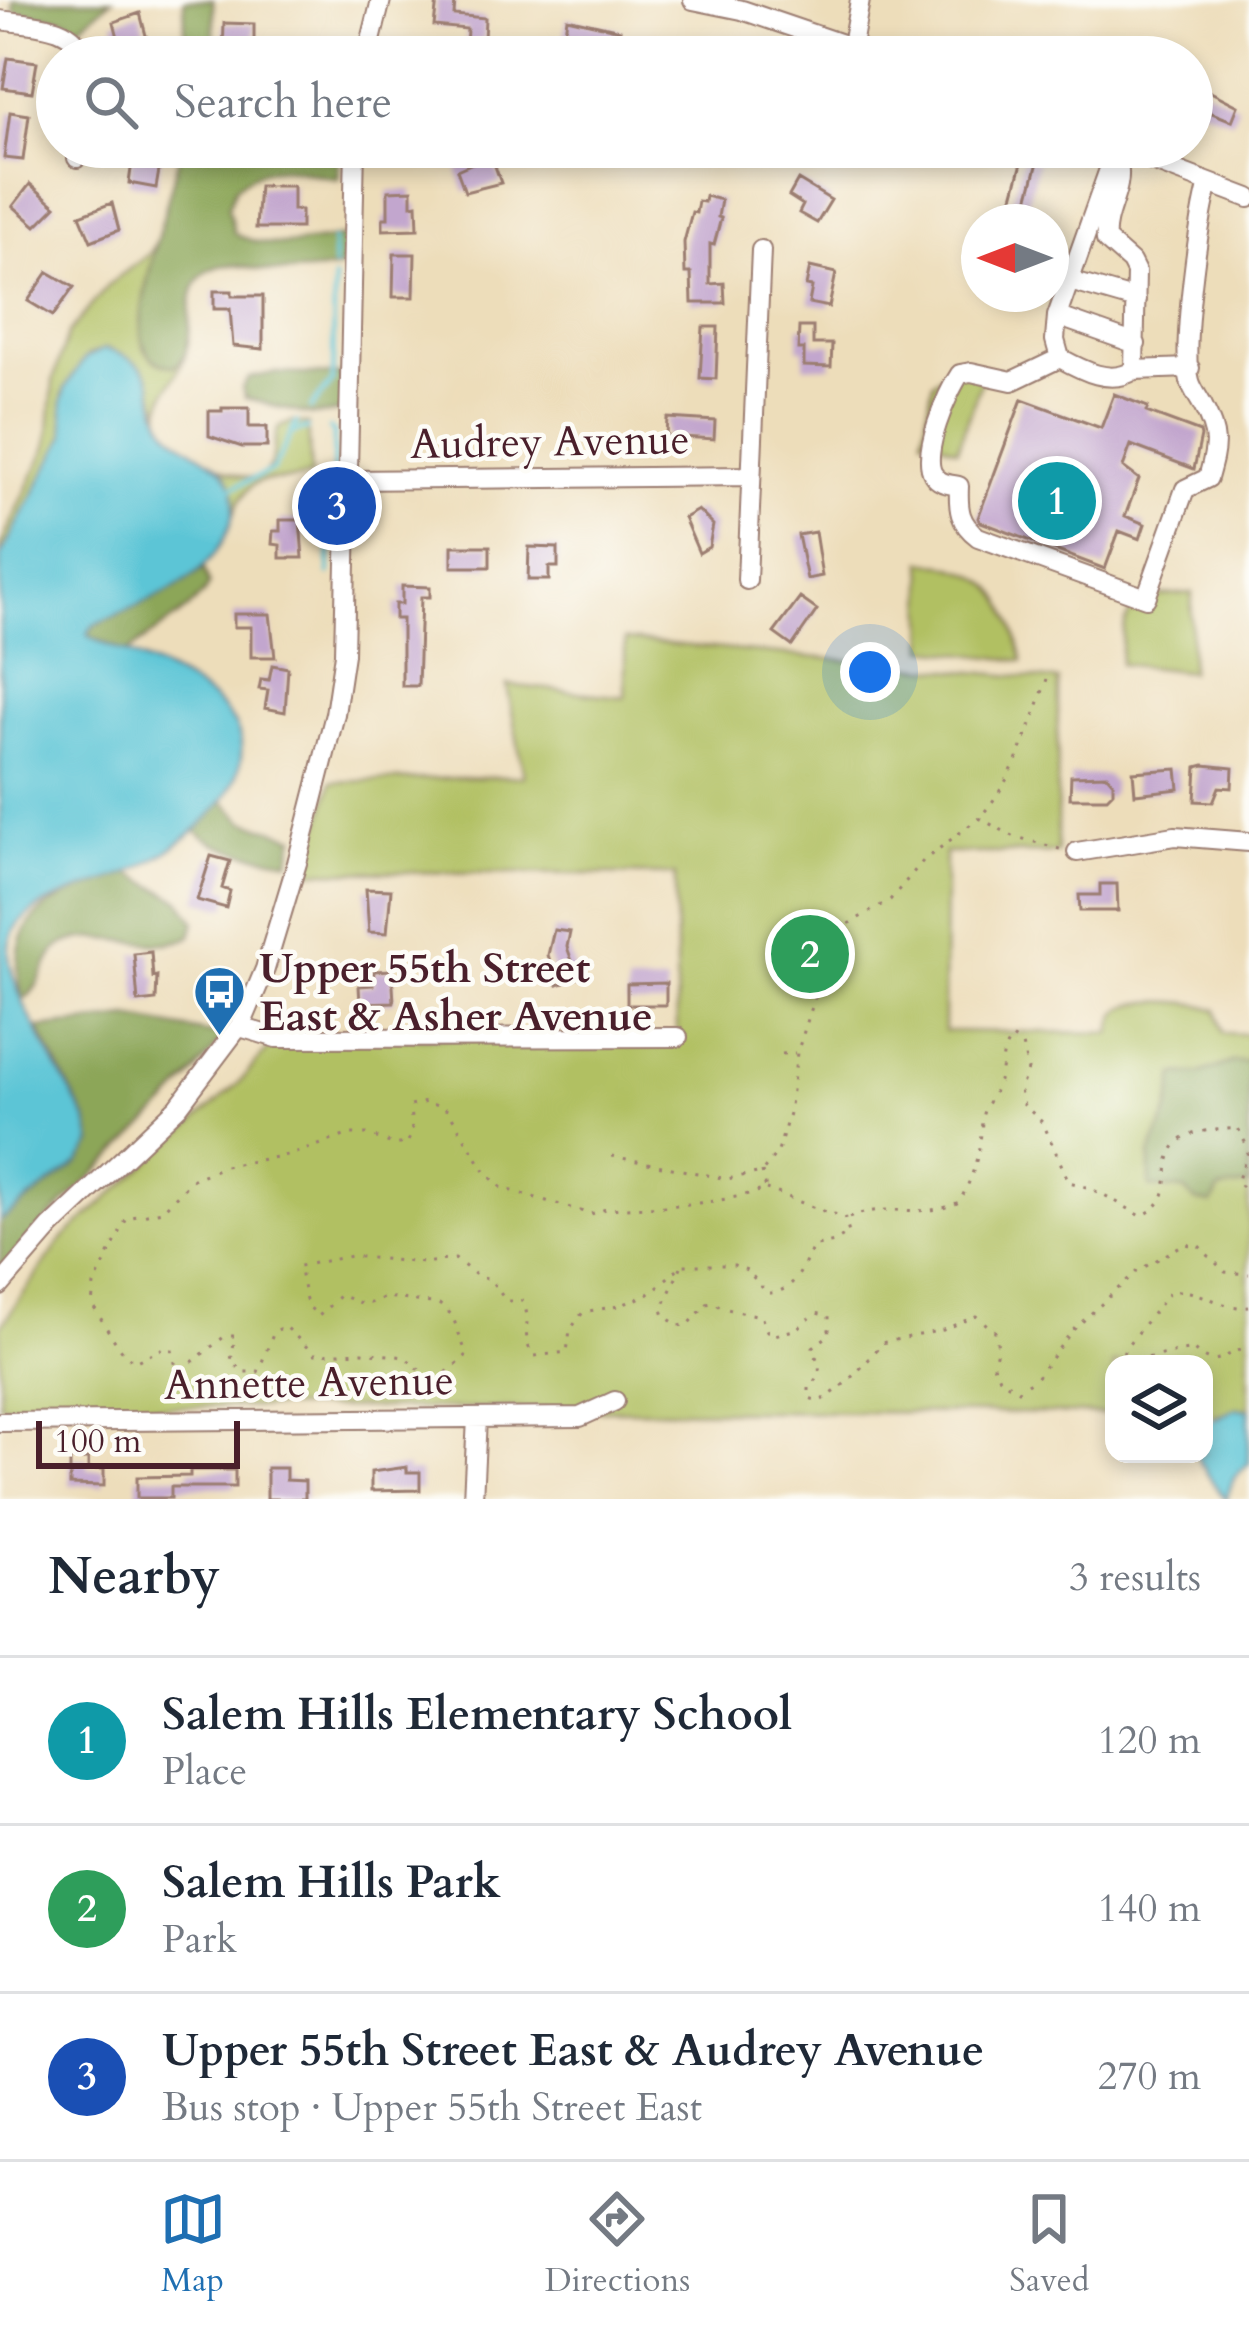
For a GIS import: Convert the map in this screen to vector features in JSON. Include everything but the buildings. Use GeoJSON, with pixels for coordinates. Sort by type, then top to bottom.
{"type":"FeatureCollection","features":[{"type":"Feature","properties":{"kind":"street"},"geometry":{"type":"LineString","coordinates":[[372,36],[381,0]]}},
{"type":"Feature","properties":{"kind":"street"},"geometry":{"type":"LineString","coordinates":[[693,0],[821,36]]}},
{"type":"Feature","properties":{"kind":"street"},"geometry":{"type":"LineString","coordinates":[[854,36],[860,0]]}},
{"type":"Feature","properties":{"kind":"street"},"geometry":{"type":"LineString","coordinates":[[0,20],[71,36]]}},
{"type":"Feature","properties":{"kind":"street"},"geometry":{"type":"LineString","coordinates":[[0,1286],[59,1219],[178,1107],[240,1028],[279,926],[335,714],[346,636],[356,168]]}},
{"type":"Feature","properties":{"kind":"street"},"geometry":{"type":"LineString","coordinates":[[1110,168],[1057,316],[1054,340],[1060,358],[1112,378],[1123,378],[1133,370],[1190,368]]}},
{"type":"Feature","properties":{"kind":"street"},"geometry":{"type":"LineString","coordinates":[[1120,168],[1105,226],[1106,240],[1132,262],[1136,272],[1133,370]]}},
{"type":"Feature","properties":{"kind":"street"},"geometry":{"type":"LineString","coordinates":[[1164,168],[1249,198]]}},
{"type":"Feature","properties":{"kind":"street"},"geometry":{"type":"LineString","coordinates":[[1060,358],[1012,381],[971,371],[960,374],[928,454],[932,472],[939,481],[959,486],[958,511],[965,528],[979,537],[1146,598],[1185,489],[1208,478],[1215,453],[1216,432],[1190,381],[1201,212],[1210,183]]}},
{"type":"Feature","properties":{"kind":"street"},"geometry":{"type":"LineString","coordinates":[[747,580],[761,250]]}},
{"type":"Feature","properties":{"kind":"street"},"geometry":{"type":"LineString","coordinates":[[1070,280],[1136,301]]}},
{"type":"Feature","properties":{"kind":"street"},"geometry":{"type":"LineString","coordinates":[[1057,316],[1136,344]]}},
{"type":"Feature","properties":{"kind":"street","name":"Audrey Avenue"},"geometry":{"type":"LineString","coordinates":[[350,480],[750,476]]}},
{"type":"Feature","properties":{"kind":"street"},"geometry":{"type":"LineString","coordinates":[[1077,852],[1175,836],[1249,842]]}},
{"type":"Feature","properties":{"kind":"street"},"geometry":{"type":"LineString","coordinates":[[240,1028],[275,1038],[678,1037]]}},
{"type":"Feature","properties":{"kind":"street","name":"Annette Avenue"},"geometry":{"type":"LineString","coordinates":[[0,1422],[580,1418],[615,1401]]}},
{"type":"Feature","properties":{"kind":"street"},"geometry":{"type":"LineString","coordinates":[[473,1499],[477,1418]]}},
{"type":"Feature","properties":{"kind":"path"},"geometry":{"type":"LineString","coordinates":[[613,1156],[727,1179],[762,1172],[778,1152],[797,1053],[831,948],[845,926],[890,900],[923,861],[980,818],[1000,795],[1047,679]]}},
{"type":"Feature","properties":{"kind":"path"},"geometry":{"type":"LineString","coordinates":[[980,818],[1013,836],[1077,852]]}},
{"type":"Feature","properties":{"kind":"path"},"geometry":{"type":"LineString","coordinates":[[847,1218],[849,1232],[813,1247],[797,1279],[778,1293],[767,1293],[747,1270],[734,1265],[682,1265],[649,1294],[619,1306],[583,1312],[570,1330],[568,1352],[544,1357],[528,1350],[526,1304],[506,1301],[490,1279],[480,1278],[455,1259],[423,1263],[351,1256],[298,1266],[307,1305],[319,1316],[340,1295],[364,1305],[386,1297],[439,1304],[452,1315],[467,1355],[431,1380],[405,1358],[363,1352],[314,1354],[285,1326],[274,1332],[258,1372],[243,1372],[231,1361],[235,1336],[225,1336],[186,1367],[176,1366],[172,1350],[164,1348],[134,1362],[118,1350],[109,1327],[92,1305],[94,1285],[128,1218],[161,1211],[194,1180],[225,1166],[293,1154],[350,1134],[406,1144],[412,1132],[410,1106],[426,1102],[448,1110],[486,1173],[502,1187],[591,1214],[606,1209],[708,1204],[766,1189],[847,1218],[873,1207],[912,1212],[947,1208],[958,1202],[974,1172],[984,1132],[982,1116],[999,1081],[1003,1048],[1012,1038],[1022,1045],[1028,1070],[1020,1089],[1022,1103],[1043,1123],[1069,1182],[1095,1188],[1124,1210],[1145,1215],[1165,1197],[1168,1157],[1186,1136],[1238,1128],[1249,1150],[1237,1182],[1249,1194]]}},
{"type":"Feature","properties":{"kind":"path"},"geometry":{"type":"LineString","coordinates":[[782,1054],[797,1053]]}},
{"type":"Feature","properties":{"kind":"path"},"geometry":{"type":"LineString","coordinates":[[762,1172],[766,1189]]}},
{"type":"Feature","properties":{"kind":"path"},"geometry":{"type":"LineString","coordinates":[[682,1265],[662,1309],[679,1326],[689,1324],[714,1302],[722,1308],[752,1312],[775,1335],[797,1329],[816,1313],[829,1316],[829,1335],[813,1346],[821,1368],[809,1388],[809,1398],[819,1401],[839,1390],[855,1368],[872,1360],[881,1343],[943,1330],[976,1316],[995,1331],[993,1365],[1000,1378],[1018,1390],[1036,1378],[1072,1331],[1136,1272],[1184,1244],[1199,1246],[1225,1272],[1249,1274]]}},
{"type":"Feature","properties":{"kind":"path"},"geometry":{"type":"LineString","coordinates":[[1122,1355],[1170,1292],[1186,1289],[1230,1309],[1249,1307]]}},
{"type":"Feature","properties":{"kind":"path"},"geometry":{"type":"LineString","coordinates":[[1213,1362],[1249,1348]]}},
{"type":"Feature","properties":{"kind":"path"},"geometry":{"type":"LineString","coordinates":[[1162,1355],[1193,1349],[1198,1355]]}},
{"type":"Feature","properties":{"kind":"green space"},"geometry":{"type":"Polygon","coordinates":[[[13,0],[112,0],[79,27],[68,20],[14,11],[13,0]]]}},
{"type":"Feature","properties":{"kind":"green space"},"geometry":{"type":"Polygon","coordinates":[[[184,0],[213,0],[214,36],[185,36],[184,0]]]}},
{"type":"Feature","properties":{"kind":"green space"},"geometry":{"type":"Polygon","coordinates":[[[176,168],[338,168],[338,179],[273,169],[236,187],[228,207],[234,233],[287,244],[343,237],[344,265],[295,272],[235,265],[214,268],[194,287],[188,343],[175,366],[153,359],[142,339],[149,273],[176,168]]]}},
{"type":"Feature","properties":{"kind":"green space"},"geometry":{"type":"Polygon","coordinates":[[[160,236],[144,296],[143,343],[154,358],[175,366],[186,352],[163,400],[161,418],[155,393],[139,367],[107,349],[88,355],[63,394],[65,436],[0,557],[0,546],[48,444],[53,381],[68,334],[109,284],[149,254],[160,236]]]}},
{"type":"Feature","properties":{"kind":"green space"},"geometry":{"type":"Polygon","coordinates":[[[958,360],[986,368],[957,449],[923,437],[933,382],[958,360]]]}},
{"type":"Feature","properties":{"kind":"green space"},"geometry":{"type":"Polygon","coordinates":[[[273,373],[343,375],[343,410],[306,414],[245,398],[242,388],[249,378],[273,373]]]}},
{"type":"Feature","properties":{"kind":"green space"},"geometry":{"type":"Polygon","coordinates":[[[308,424],[311,475],[257,483],[233,516],[232,486],[214,465],[248,478],[263,474],[273,457],[279,427],[308,424]]]}},
{"type":"Feature","properties":{"kind":"green space"},"geometry":{"type":"Polygon","coordinates":[[[923,561],[967,572],[994,590],[1010,618],[1023,661],[926,649],[923,561]]]}},
{"type":"Feature","properties":{"kind":"green space"},"geometry":{"type":"Polygon","coordinates":[[[204,568],[209,584],[205,592],[127,653],[88,636],[91,627],[176,587],[204,568]]]}},
{"type":"Feature","properties":{"kind":"green space"},"geometry":{"type":"Polygon","coordinates":[[[1192,593],[1190,672],[1120,664],[1124,628],[1134,607],[1155,597],[1192,593]]]}},
{"type":"Feature","properties":{"kind":"green space"},"geometry":{"type":"Polygon","coordinates":[[[625,640],[1058,680],[1057,853],[945,853],[944,1031],[1111,1033],[1122,1009],[1158,1002],[1217,1010],[1223,1033],[1249,1034],[1249,1415],[1213,1415],[1213,1355],[1105,1355],[1105,1414],[0,1405],[0,1327],[63,1238],[239,1083],[277,1038],[677,1037],[675,875],[307,871],[332,782],[524,776],[507,685],[625,697],[625,640]]]}},
{"type":"Feature","properties":{"kind":"green space"},"geometry":{"type":"Polygon","coordinates":[[[223,800],[244,821],[295,837],[289,861],[226,848],[194,829],[223,800]]]}},
{"type":"Feature","properties":{"kind":"green space"},"geometry":{"type":"Polygon","coordinates":[[[129,873],[180,900],[195,921],[191,936],[164,943],[68,942],[54,953],[23,1000],[20,944],[29,925],[60,899],[129,873]]]}},
{"type":"Feature","properties":{"kind":"green space"},"geometry":{"type":"Polygon","coordinates":[[[129,1018],[224,1036],[172,1099],[0,1271],[0,1221],[79,1163],[92,1143],[87,1121],[38,1028],[129,1018]]]}},
{"type":"Feature","properties":{"kind":"green space"},"geometry":{"type":"Polygon","coordinates":[[[1232,1062],[1249,1062],[1249,1185],[1219,1190],[1212,1204],[1195,1201],[1185,1190],[1150,1187],[1150,1155],[1169,1110],[1175,1075],[1200,1074],[1232,1062]]]}},
{"type":"Feature","properties":{"kind":"water"},"geometry":{"type":"Polygon","coordinates":[[[105,349],[140,365],[169,431],[221,470],[232,488],[234,505],[222,543],[209,561],[175,587],[94,625],[87,634],[208,696],[237,728],[241,761],[223,801],[162,855],[129,873],[40,907],[14,930],[9,946],[16,985],[87,1121],[92,1143],[79,1163],[0,1221],[0,557],[65,436],[65,388],[85,358],[105,349]]]}},
{"type":"Feature","properties":{"kind":"water"},"geometry":{"type":"Polygon","coordinates":[[[1237,1408],[1249,1410],[1249,1463],[1234,1478],[1226,1499],[1201,1463],[1213,1463],[1213,1420],[1237,1408]]]}},
{"type":"Feature","properties":{"kind":"waterway"},"geometry":{"type":"LineString","coordinates":[[333,240],[334,267]]}},
{"type":"Feature","properties":{"kind":"waterway"},"geometry":{"type":"LineString","coordinates":[[311,408],[333,381],[334,279]]}},
{"type":"Feature","properties":{"kind":"waterway"},"geometry":{"type":"LineString","coordinates":[[232,488],[273,470],[297,422]]}},
{"type":"Feature","properties":{"kind":"waterway"},"geometry":{"type":"LineString","coordinates":[[291,433],[308,428]]}},
{"type":"Feature","properties":{"kind":"waterway"},"geometry":{"type":"LineString","coordinates":[[329,429],[334,432],[333,486]]}},
{"type":"Feature","properties":{"kind":"waterway"},"geometry":{"type":"LineString","coordinates":[[329,574],[332,503]]}},
{"type":"Feature","properties":{"kind":"place","name":"Salem Hills Elementary School"},"geometry":{"type":"Point","coordinates":[1057,501]}},
{"type":"Feature","properties":{"kind":"place","name":"Upper 55th Street East & Audrey Avenue"},"geometry":{"type":"Point","coordinates":[337,506]}},
{"type":"Feature","properties":{"kind":"place","name":"Salem Hills Park"},"geometry":{"type":"Point","coordinates":[810,954]}},
{"type":"Feature","properties":{"kind":"place","name":"Upper 55th Street East & Asher Avenue"},"geometry":{"type":"Point","coordinates":[220,1038]}}]}
